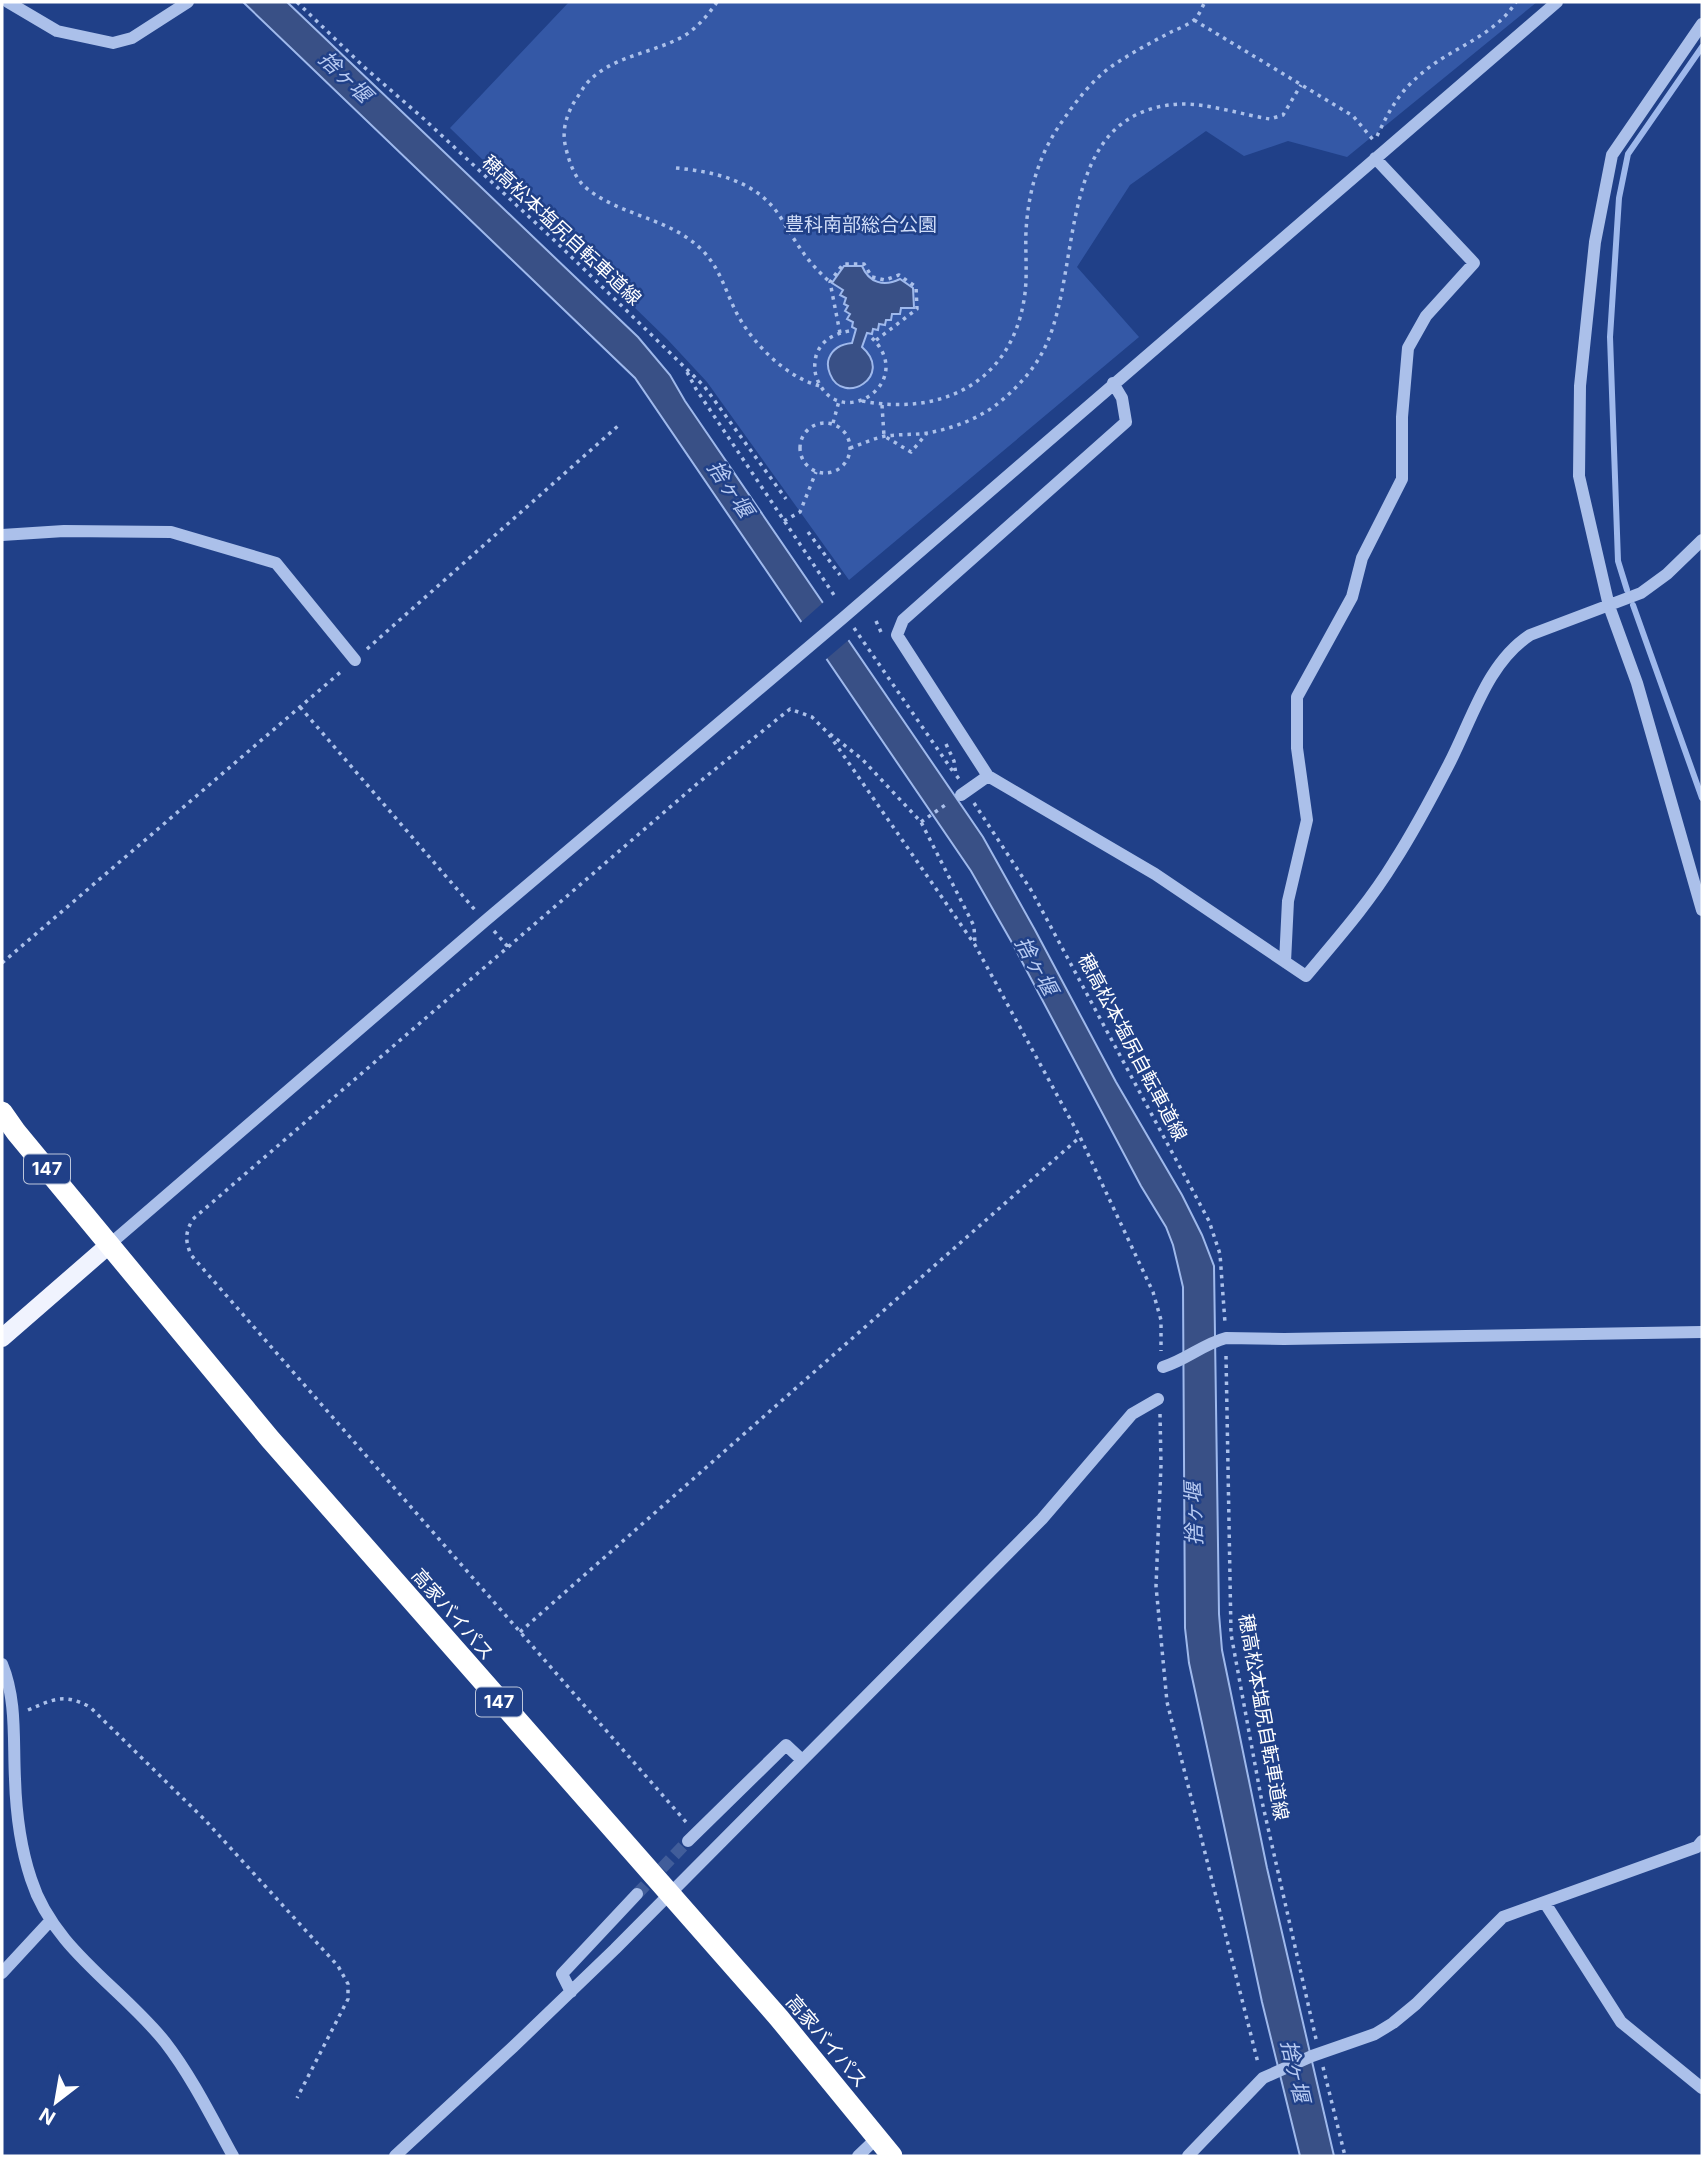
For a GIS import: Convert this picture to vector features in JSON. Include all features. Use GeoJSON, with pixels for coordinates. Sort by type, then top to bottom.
{"type":"FeatureCollection","features":[{"type":"Feature","properties":{"kind":"highway","name":"高家バイパス"},"geometry":{"type":"LineString","coordinates":[[2,1112],[270,1439],[670,1892],[779,2018],[892,2156]]}},
{"type":"Feature","properties":{"kind":"highway","name":"高家バイパス"},"geometry":{"type":"LineString","coordinates":[[2,1137],[94,1226]]}},
{"type":"Feature","properties":{"kind":"main road"},"geometry":{"type":"LineString","coordinates":[[2,1338],[110,1244]]}},
{"type":"Feature","properties":{"kind":"street"},"geometry":{"type":"LineString","coordinates":[[8,2],[57,31],[113,43],[132,38],[188,2]]}},
{"type":"Feature","properties":{"kind":"street"},"geometry":{"type":"LineString","coordinates":[[110,1244],[843,618],[1557,2]]}},
{"type":"Feature","properties":{"kind":"street"},"geometry":{"type":"LineString","coordinates":[[1702,24],[1612,155],[1595,242],[1580,386],[1579,475],[1609,606],[1637,683],[1702,910]]}},
{"type":"Feature","properties":{"kind":"street"},"geometry":{"type":"LineString","coordinates":[[1285,962],[1289,901],[1307,820],[1297,748],[1297,697],[1352,597],[1362,558],[1402,479],[1402,418],[1408,348],[1426,316],[1474,263],[1375,158]]}},
{"type":"Feature","properties":{"kind":"street"},"geometry":{"type":"LineString","coordinates":[[1113,383],[1122,398],[1126,422],[903,620],[897,635],[988,776],[1155,874],[1306,976],[1369,900],[1395,861],[1449,765],[1488,683],[1514,645],[1530,635],[1641,593],[1667,574],[1702,540]]}},
{"type":"Feature","properties":{"kind":"street"},"geometry":{"type":"LineString","coordinates":[[2,535],[64,531],[171,532],[276,563],[355,660]]}},
{"type":"Feature","properties":{"kind":"street"},"geometry":{"type":"LineString","coordinates":[[967,798],[988,776]]}},
{"type":"Feature","properties":{"kind":"street"},"geometry":{"type":"LineString","coordinates":[[1163,1367],[1180,1362],[1217,1340],[1226,1338],[1702,1332]]}},
{"type":"Feature","properties":{"kind":"street"},"geometry":{"type":"LineString","coordinates":[[395,2156],[570,1992],[1042,1519],[1132,1414],[1158,1399]]}},
{"type":"Feature","properties":{"kind":"street"},"geometry":{"type":"LineString","coordinates":[[2,1664],[9,1682],[15,1783],[31,1880],[51,1920],[71,1947],[139,2013],[165,2043],[187,2074],[233,2156]]}},
{"type":"Feature","properties":{"kind":"street"},"geometry":{"type":"LineString","coordinates":[[692,1837],[786,1745],[802,1760]]}},
{"type":"Feature","properties":{"kind":"street"},"geometry":{"type":"LineString","coordinates":[[1188,2156],[1264,2078],[1312,2056],[1374,2034],[1393,2023],[1416,2004],[1503,1917],[1697,1847],[1702,1841]]}},
{"type":"Feature","properties":{"kind":"street"},"geometry":{"type":"LineString","coordinates":[[570,1992],[562,1974],[637,1894]]}},
{"type":"Feature","properties":{"kind":"street"},"geometry":{"type":"LineString","coordinates":[[1545,1903],[1621,2022],[1702,2088]]}},
{"type":"Feature","properties":{"kind":"street"},"geometry":{"type":"LineString","coordinates":[[2,1973],[51,1920]]}},
{"type":"Feature","properties":{"kind":"street"},"geometry":{"type":"LineString","coordinates":[[858,2156],[878,2137]]}},
{"type":"Feature","properties":{"kind":"path","name":"穂高松本塩尻自転車道線"},"geometry":{"type":"LineString","coordinates":[[297,2],[364,67],[554,240],[709,392],[786,499]]}},
{"type":"Feature","properties":{"kind":"path"},"geometry":{"type":"LineString","coordinates":[[717,2],[704,20],[684,36],[610,66],[589,81],[572,106],[563,132],[568,159],[583,186],[609,203],[675,229],[702,250],[723,278],[736,311],[755,339],[788,372],[805,382],[820,386]]}},
{"type":"Feature","properties":{"kind":"path"},"geometry":{"type":"LineString","coordinates":[[862,401],[882,405],[921,404],[953,396],[982,380],[1002,356],[1016,329],[1024,300],[1027,222],[1038,164],[1057,129],[1082,94],[1113,65],[1194,20],[1205,2]]}},
{"type":"Feature","properties":{"kind":"path"},"geometry":{"type":"LineString","coordinates":[[1375,158],[1374,141],[1397,97],[1422,72],[1474,41],[1511,10],[1516,2]]}},
{"type":"Feature","properties":{"kind":"path"},"geometry":{"type":"LineString","coordinates":[[1194,20],[1353,116],[1374,141]]}},
{"type":"Feature","properties":{"kind":"path"},"geometry":{"type":"LineString","coordinates":[[850,448],[884,436],[928,433],[978,417],[999,403],[1021,382],[1048,341],[1078,201],[1088,170],[1099,147],[1119,124],[1149,110],[1181,104],[1270,119],[1283,115],[1301,85]]}},
{"type":"Feature","properties":{"kind":"path"},"geometry":{"type":"LineString","coordinates":[[677,168],[719,174],[740,181],[756,191],[780,216],[807,261],[830,282],[840,333]]}},
{"type":"Feature","properties":{"kind":"path"},"geometry":{"type":"LineString","coordinates":[[830,282],[843,264],[864,264],[872,277],[885,280],[899,275],[916,287],[917,309],[875,341]]}},
{"type":"Feature","properties":{"kind":"path"},"geometry":{"type":"LineString","coordinates":[[849,331],[825,341],[815,362],[815,375],[820,386],[828,395],[839,401],[851,403],[872,396],[885,377],[887,365],[884,354],[870,336]]}},
{"type":"Feature","properties":{"kind":"path"},"geometry":{"type":"LineString","coordinates":[[686,369],[696,389],[836,598]]}},
{"type":"Feature","properties":{"kind":"path"},"geometry":{"type":"LineString","coordinates":[[833,424],[839,401]]}},
{"type":"Feature","properties":{"kind":"path"},"geometry":{"type":"LineString","coordinates":[[882,405],[884,436]]}},
{"type":"Feature","properties":{"kind":"path"},"geometry":{"type":"LineString","coordinates":[[815,424],[833,424],[845,433],[850,448],[849,455],[840,468],[833,472],[817,472],[803,461],[800,444],[802,436],[815,424]]}},
{"type":"Feature","properties":{"kind":"path"},"geometry":{"type":"LineString","coordinates":[[2,963],[355,660],[619,425]]}},
{"type":"Feature","properties":{"kind":"path"},"geometry":{"type":"LineString","coordinates":[[884,436],[911,452],[928,433]]}},
{"type":"Feature","properties":{"kind":"path"},"geometry":{"type":"LineString","coordinates":[[785,521],[800,512],[817,472]]}},
{"type":"Feature","properties":{"kind":"path"},"geometry":{"type":"LineString","coordinates":[[808,532],[840,575]]}},
{"type":"Feature","properties":{"kind":"path"},"geometry":{"type":"LineString","coordinates":[[854,628],[960,781]]}},
{"type":"Feature","properties":{"kind":"path"},"geometry":{"type":"LineString","coordinates":[[300,707],[509,948]]}},
{"type":"Feature","properties":{"kind":"path"},"geometry":{"type":"LineString","coordinates":[[692,1837],[520,1632],[191,1255],[185,1240],[187,1230],[194,1219],[698,783],[790,709],[812,716],[828,733],[975,944],[1080,1137],[1153,1292],[1161,1320],[1163,1367]]}},
{"type":"Feature","properties":{"kind":"path"},"geometry":{"type":"LineString","coordinates":[[828,733],[862,759],[921,821],[974,926],[975,944]]}},
{"type":"Feature","properties":{"kind":"path"},"geometry":{"type":"LineString","coordinates":[[944,738],[954,761],[956,775]]}},
{"type":"Feature","properties":{"kind":"path","name":"穂高松本塩尻自転車道線"},"geometry":{"type":"LineString","coordinates":[[967,798],[1031,890],[1209,1221],[1220,1254],[1225,1322]]}},
{"type":"Feature","properties":{"kind":"path"},"geometry":{"type":"LineString","coordinates":[[921,821],[967,798]]}},
{"type":"Feature","properties":{"kind":"path"},"geometry":{"type":"LineString","coordinates":[[520,1632],[1080,1137]]}},
{"type":"Feature","properties":{"kind":"path","name":"穂高松本塩尻自転車道線"},"geometry":{"type":"LineString","coordinates":[[1226,1352],[1231,1634],[1261,1797],[1316,2039]]}},
{"type":"Feature","properties":{"kind":"path"},"geometry":{"type":"LineString","coordinates":[[1158,1399],[1161,1465],[1156,1586],[1167,1702],[1264,2078]]}},
{"type":"Feature","properties":{"kind":"path"},"geometry":{"type":"LineString","coordinates":[[13,1716],[52,1700],[74,1698],[90,1707],[205,1820],[338,1966],[348,1983],[348,1999],[297,2098]]}},
{"type":"Feature","properties":{"kind":"path"},"geometry":{"type":"LineString","coordinates":[[1324,2069],[1345,2156]]}},
{"type":"Feature","properties":{"kind":"green space","name":"豊科南部総合公園"},"geometry":{"type":"Polygon","coordinates":[[[569,2],[1537,2],[1347,157],[1288,141],[1244,156],[1206,131],[1130,185],[1077,267],[1139,337],[849,580],[707,382],[668,340],[450,128],[569,2]]]}},
{"type":"Feature","properties":{"kind":"water","name":"捨ヶ堰"},"geometry":{"type":"Polygon","coordinates":[[[243,2],[287,2],[638,337],[670,375],[685,401],[983,837],[1116,1082],[1182,1195],[1214,1266],[1219,1614],[1222,1650],[1267,1868],[1334,2156],[1300,2156],[1262,2002],[1189,1663],[1185,1628],[1183,1287],[1166,1227],[1141,1186],[971,871],[635,378],[243,2]]]}},
{"type":"Feature","properties":{"kind":"water"},"geometry":{"type":"Polygon","coordinates":[[[844,266],[862,266],[873,280],[888,283],[900,279],[913,288],[914,308],[901,308],[900,314],[892,314],[891,320],[886,320],[885,325],[879,324],[878,330],[873,329],[872,334],[867,333],[862,347],[871,358],[873,368],[870,377],[855,388],[836,384],[828,366],[829,358],[835,349],[852,343],[856,329],[852,327],[853,322],[847,319],[850,314],[845,311],[848,306],[844,304],[846,298],[840,295],[843,290],[832,283],[844,266]]]}},
{"type":"Feature","properties":{"kind":"pier"},"geometry":{"type":"Polygon","coordinates":[[[826,600],[851,638],[824,661],[799,624],[826,600]]]}},
{"type":"Feature","properties":{"kind":"waterway"},"geometry":{"type":"LineString","coordinates":[[1627,590],[1618,561],[1610,337],[1619,198],[1628,154],[1702,47]]}},
{"type":"Feature","properties":{"kind":"waterway"},"geometry":{"type":"LineString","coordinates":[[1633,605],[1702,798]]}},
{"type":"Feature","properties":{"kind":"tunnel"},"geometry":{"type":"LineString","coordinates":[[637,1894],[688,1841]]}}]}
